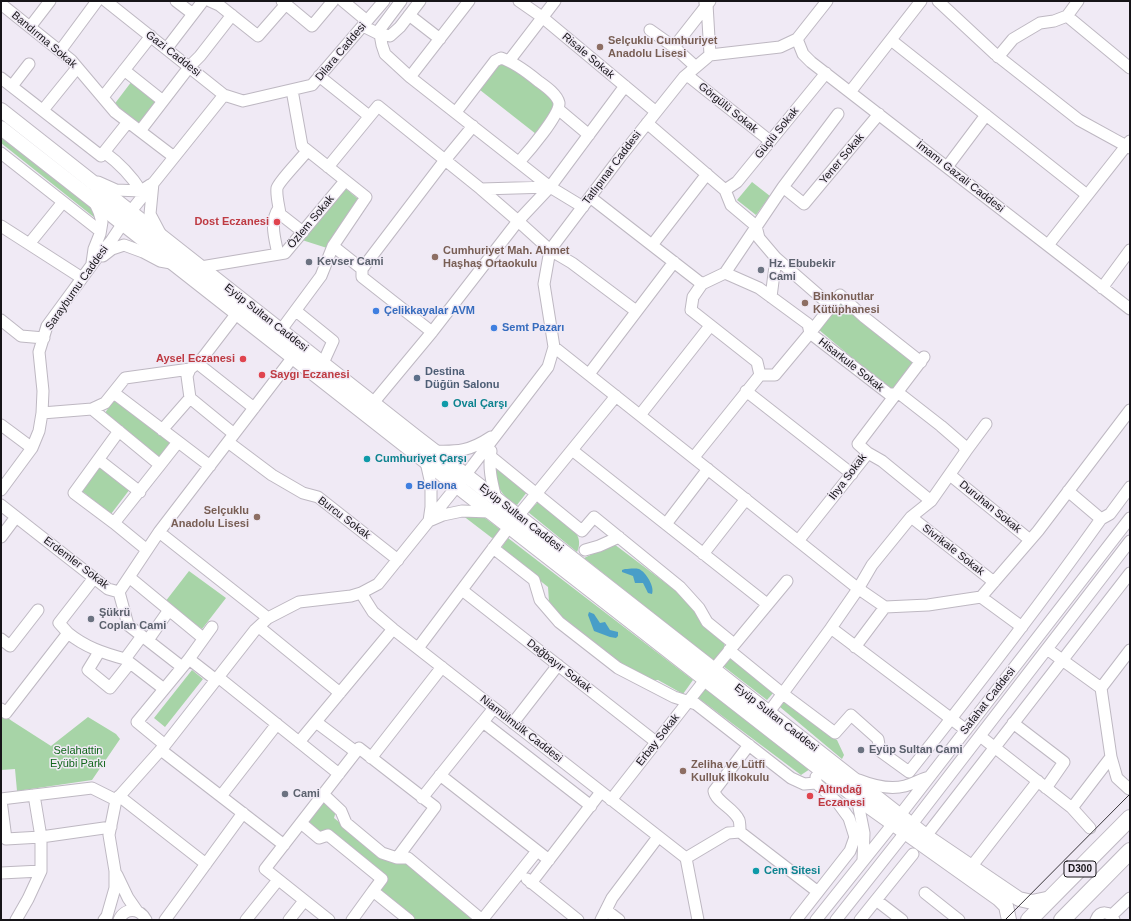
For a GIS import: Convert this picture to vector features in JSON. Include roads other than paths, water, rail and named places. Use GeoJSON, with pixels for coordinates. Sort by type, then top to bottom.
{"type":"FeatureCollection","features":[{"type":"Feature","properties":{"kind":"highway","name":"D300"},"geometry":{"type":"LineString","coordinates":[[1029,920],[1130,818]]}},
{"type":"Feature","properties":{"kind":"highway","name":"D300"},"geometry":{"type":"LineString","coordinates":[[1062,920],[1130,851]]}},
{"type":"Feature","properties":{"kind":"main road","name":"Eyüp Sultan Caddesi"},"geometry":{"type":"LineString","coordinates":[[1,110],[373,403],[430,456]]}},
{"type":"Feature","properties":{"kind":"main road","name":"Eyüp Sultan Caddesi"},"geometry":{"type":"LineString","coordinates":[[1,128],[293,357],[430,456],[461,481],[490,512],[513,521],[577,562],[769,712],[851,777],[908,828],[999,899],[1006,906],[1006,917]]}},
{"type":"Feature","properties":{"kind":"main road","name":"Eyüp Sultan Caddesi"},"geometry":{"type":"LineString","coordinates":[[461,481],[476,482],[496,499],[513,521],[705,680],[857,798],[897,819]]}},
{"type":"Feature","properties":{"kind":"main road","name":"Eyüp Sultan Caddesi"},"geometry":{"type":"LineString","coordinates":[[908,828],[926,836],[1018,899],[1032,902],[1052,898]]}},
{"type":"Feature","properties":{"kind":"street"},"geometry":{"type":"LineString","coordinates":[[30,27],[50,1]]}},
{"type":"Feature","properties":{"kind":"street"},"geometry":{"type":"LineString","coordinates":[[60,51],[97,1]]}},
{"type":"Feature","properties":{"kind":"street","name":"Gazi Caddesi"},"geometry":{"type":"LineString","coordinates":[[106,1],[190,66],[224,95],[243,100]]}},
{"type":"Feature","properties":{"kind":"street"},"geometry":{"type":"LineString","coordinates":[[176,1],[193,14]]}},
{"type":"Feature","properties":{"kind":"street"},"geometry":{"type":"LineString","coordinates":[[167,48],[203,1]]}},
{"type":"Feature","properties":{"kind":"street"},"geometry":{"type":"LineString","coordinates":[[217,2],[232,16],[258,36],[284,3],[312,26],[333,1]]}},
{"type":"Feature","properties":{"kind":"street"},"geometry":{"type":"LineString","coordinates":[[343,1],[365,23],[378,33],[390,36],[400,27],[420,1]]}},
{"type":"Feature","properties":{"kind":"street","name":"Dilara Caddesi"},"geometry":{"type":"LineString","coordinates":[[243,100],[312,85],[384,1]]}},
{"type":"Feature","properties":{"kind":"street"},"geometry":{"type":"LineString","coordinates":[[378,33],[401,1]]}},
{"type":"Feature","properties":{"kind":"street"},"geometry":{"type":"LineString","coordinates":[[410,77],[468,1]]}},
{"type":"Feature","properties":{"kind":"street","name":"Risale Sokak"},"geometry":{"type":"LineString","coordinates":[[519,1],[542,17],[656,112]]}},
{"type":"Feature","properties":{"kind":"street"},"geometry":{"type":"LineString","coordinates":[[509,61],[555,1]]}},
{"type":"Feature","properties":{"kind":"street"},"geometry":{"type":"LineString","coordinates":[[706,2],[710,55],[780,47],[797,39],[826,1]]}},
{"type":"Feature","properties":{"kind":"street"},"geometry":{"type":"LineString","coordinates":[[850,92],[921,1]]}},
{"type":"Feature","properties":{"kind":"street"},"geometry":{"type":"LineString","coordinates":[[938,1],[998,56],[1079,120],[1129,145],[1048,245]]}},
{"type":"Feature","properties":{"kind":"street"},"geometry":{"type":"LineString","coordinates":[[998,56],[1013,38],[1040,24],[1067,16],[1078,1]]}},
{"type":"Feature","properties":{"kind":"street"},"geometry":{"type":"LineString","coordinates":[[674,47],[706,2]]}},
{"type":"Feature","properties":{"kind":"street","name":"Bandırma Sokak"},"geometry":{"type":"LineString","coordinates":[[2,3],[71,60],[115,112],[174,157]]}},
{"type":"Feature","properties":{"kind":"street"},"geometry":{"type":"LineString","coordinates":[[409,15],[440,39]]}},
{"type":"Feature","properties":{"kind":"street"},"geometry":{"type":"LineString","coordinates":[[140,131],[190,66],[200,56],[232,16]]}},
{"type":"Feature","properties":{"kind":"street"},"geometry":{"type":"LineString","coordinates":[[1067,16],[1130,68]]}},
{"type":"Feature","properties":{"kind":"street"},"geometry":{"type":"LineString","coordinates":[[650,30],[674,47],[696,67]]}},
{"type":"Feature","properties":{"kind":"street"},"geometry":{"type":"LineString","coordinates":[[378,33],[385,54],[410,77],[550,187],[583,207]]}},
{"type":"Feature","properties":{"kind":"street"},"geometry":{"type":"LineString","coordinates":[[102,97],[151,36]]}},
{"type":"Feature","properties":{"kind":"street","name":"İmamı Gazali Caddesi"},"geometry":{"type":"LineString","coordinates":[[797,39],[803,54],[826,73],[1102,288],[1128,304]]}},
{"type":"Feature","properties":{"kind":"street"},"geometry":{"type":"LineString","coordinates":[[891,40],[1088,195]]}},
{"type":"Feature","properties":{"kind":"street","name":"Tatlıpınar Caddesi"},"geometry":{"type":"LineString","coordinates":[[117,798],[163,748],[258,627],[268,618],[299,602],[351,596],[361,593],[378,584],[398,560],[461,481],[548,367],[554,347],[544,284],[550,250],[656,112],[687,75],[710,55]]}},
{"type":"Feature","properties":{"kind":"street"},"geometry":{"type":"LineString","coordinates":[[456,112],[495,61],[501,58],[509,61],[532,76],[552,92],[559,102],[558,109],[539,139],[519,162]]}},
{"type":"Feature","properties":{"kind":"street"},"geometry":{"type":"LineString","coordinates":[[12,86],[29,64]]}},
{"type":"Feature","properties":{"kind":"street"},"geometry":{"type":"LineString","coordinates":[[42,110],[78,68]]}},
{"type":"Feature","properties":{"kind":"street"},"geometry":{"type":"LineString","coordinates":[[124,70],[163,101]]}},
{"type":"Feature","properties":{"kind":"street","name":"Güçlü Sokak"},"geometry":{"type":"LineString","coordinates":[[725,190],[737,182],[826,73]]}},
{"type":"Feature","properties":{"kind":"street","name":"Görgülü Sokak"},"geometry":{"type":"LineString","coordinates":[[687,75],[770,141]]}},
{"type":"Feature","properties":{"kind":"street"},"geometry":{"type":"LineString","coordinates":[[319,76],[369,116]]}},
{"type":"Feature","properties":{"kind":"street"},"geometry":{"type":"LineString","coordinates":[[1,78],[101,156],[128,122]]}},
{"type":"Feature","properties":{"kind":"street"},"geometry":{"type":"LineString","coordinates":[[373,403],[432,332],[518,221],[550,187],[625,86]]}},
{"type":"Feature","properties":{"kind":"street"},"geometry":{"type":"LineString","coordinates":[[281,330],[321,276],[332,246],[366,197],[302,146],[292,90]]}},
{"type":"Feature","properties":{"kind":"street","name":"Sarayburnu Caddesi"},"geometry":{"type":"LineString","coordinates":[[1,490],[32,448],[39,431],[43,391],[39,352],[47,326],[111,241],[131,211],[224,95]]}},
{"type":"Feature","properties":{"kind":"street"},"geometry":{"type":"LineString","coordinates":[[328,167],[378,106],[481,189],[550,250],[572,263],[636,312]]}},
{"type":"Feature","properties":{"kind":"street"},"geometry":{"type":"LineString","coordinates":[[558,109],[589,135]]}},
{"type":"Feature","properties":{"kind":"street"},"geometry":{"type":"LineString","coordinates":[[760,374],[757,362],[691,310],[693,297],[702,284],[725,273],[783,187],[838,114]]}},
{"type":"Feature","properties":{"kind":"street","name":"Yener Sokak"},"geometry":{"type":"LineString","coordinates":[[783,187],[804,204],[879,114]]}},
{"type":"Feature","properties":{"kind":"street"},"geometry":{"type":"LineString","coordinates":[[947,167],[986,115]]}},
{"type":"Feature","properties":{"kind":"street"},"geometry":{"type":"LineString","coordinates":[[647,123],[725,190],[731,205],[756,226],[759,238],[776,258],[831,306],[812,334],[775,375],[760,374]]}},
{"type":"Feature","properties":{"kind":"street"},"geometry":{"type":"LineString","coordinates":[[432,332],[362,277],[362,269],[473,126]]}},
{"type":"Feature","properties":{"kind":"street"},"geometry":{"type":"LineString","coordinates":[[303,232],[280,214],[277,189],[282,179],[300,160],[307,150]]}},
{"type":"Feature","properties":{"kind":"street"},"geometry":{"type":"LineString","coordinates":[[104,152],[120,164],[133,178],[141,190]]}},
{"type":"Feature","properties":{"kind":"street"},"geometry":{"type":"LineString","coordinates":[[3,159],[63,202],[100,231]]}},
{"type":"Feature","properties":{"kind":"street"},"geometry":{"type":"LineString","coordinates":[[652,245],[707,174]]}},
{"type":"Feature","properties":{"kind":"street"},"geometry":{"type":"LineString","coordinates":[[90,179],[116,190],[141,190],[154,183]]}},
{"type":"Feature","properties":{"kind":"street","name":"Özlem Sokak"},"geometry":{"type":"LineString","coordinates":[[201,267],[285,253],[345,181]]}},
{"type":"Feature","properties":{"kind":"street"},"geometry":{"type":"LineString","coordinates":[[154,183],[150,214],[162,236]]}},
{"type":"Feature","properties":{"kind":"street"},"geometry":{"type":"LineString","coordinates":[[481,189],[550,187]]}},
{"type":"Feature","properties":{"kind":"street"},"geometry":{"type":"LineString","coordinates":[[590,197],[702,284]]}},
{"type":"Feature","properties":{"kind":"street"},"geometry":{"type":"LineString","coordinates":[[91,266],[94,249],[102,222],[100,212],[94,200]]}},
{"type":"Feature","properties":{"kind":"street"},"geometry":{"type":"LineString","coordinates":[[30,244],[63,202]]}},
{"type":"Feature","properties":{"kind":"street"},"geometry":{"type":"LineString","coordinates":[[278,254],[274,232],[274,218],[280,208]]}},
{"type":"Feature","properties":{"kind":"street"},"geometry":{"type":"LineString","coordinates":[[1,226],[82,278]]}},
{"type":"Feature","properties":{"kind":"street"},"geometry":{"type":"LineString","coordinates":[[91,266],[112,249],[124,245],[143,252],[160,261],[174,264]]}},
{"type":"Feature","properties":{"kind":"street"},"geometry":{"type":"LineString","coordinates":[[332,246],[362,269]]}},
{"type":"Feature","properties":{"kind":"street"},"geometry":{"type":"LineString","coordinates":[[1102,288],[1130,250]]}},
{"type":"Feature","properties":{"kind":"street"},"geometry":{"type":"LineString","coordinates":[[771,297],[776,258]]}},
{"type":"Feature","properties":{"kind":"street"},"geometry":{"type":"LineString","coordinates":[[589,374],[674,262]]}},
{"type":"Feature","properties":{"kind":"street","name":"Hisarkule Sokak"},"geometry":{"type":"LineString","coordinates":[[725,273],[758,288],[808,324],[812,334],[893,394],[900,394],[941,426],[963,445],[966,451]]}},
{"type":"Feature","properties":{"kind":"street","name":"İhya Sokak"},"geometry":{"type":"LineString","coordinates":[[798,541],[868,453],[858,444],[893,394],[923,359],[864,316],[840,294],[831,306]]}},
{"type":"Feature","properties":{"kind":"street"},"geometry":{"type":"LineString","coordinates":[[296,311],[333,341],[322,363]]}},
{"type":"Feature","properties":{"kind":"street"},"geometry":{"type":"LineString","coordinates":[[162,430],[190,398],[187,376],[237,313]]}},
{"type":"Feature","properties":{"kind":"street"},"geometry":{"type":"LineString","coordinates":[[1,320],[21,336],[44,338]]}},
{"type":"Feature","properties":{"kind":"street"},"geometry":{"type":"LineString","coordinates":[[640,415],[710,326]]}},
{"type":"Feature","properties":{"kind":"street"},"geometry":{"type":"LineString","coordinates":[[554,347],[858,589],[885,607],[928,605],[981,597],[1030,540],[1130,410]]}},
{"type":"Feature","properties":{"kind":"street","name":"Erdemler Sokak"},"geometry":{"type":"LineString","coordinates":[[1,505],[108,589],[119,592],[159,532],[293,357]]}},
{"type":"Feature","properties":{"kind":"street"},"geometry":{"type":"LineString","coordinates":[[42,413],[92,409],[105,404],[125,378],[194,366],[254,408]]}},
{"type":"Feature","properties":{"kind":"street"},"geometry":{"type":"LineString","coordinates":[[694,457],[760,374]]}},
{"type":"Feature","properties":{"kind":"street"},"geometry":{"type":"LineString","coordinates":[[746,391],[852,474]]}},
{"type":"Feature","properties":{"kind":"street"},"geometry":{"type":"LineString","coordinates":[[114,392],[210,466]]}},
{"type":"Feature","properties":{"kind":"street"},"geometry":{"type":"LineString","coordinates":[[418,648],[513,521],[616,396]]}},
{"type":"Feature","properties":{"kind":"street","name":"Burcu Sokak"},"geometry":{"type":"LineString","coordinates":[[190,398],[272,475],[302,493],[318,497],[398,560]]}},
{"type":"Feature","properties":{"kind":"street"},"geometry":{"type":"LineString","coordinates":[[92,409],[160,465]]}},
{"type":"Feature","properties":{"kind":"street"},"geometry":{"type":"LineString","coordinates":[[769,712],[858,589],[872,565],[911,518],[931,500],[986,424]]}},
{"type":"Feature","properties":{"kind":"street"},"geometry":{"type":"LineString","coordinates":[[1,426],[32,448]]}},
{"type":"Feature","properties":{"kind":"street"},"geometry":{"type":"LineString","coordinates":[[119,431],[74,493],[147,550]]}},
{"type":"Feature","properties":{"kind":"street"},"geometry":{"type":"LineString","coordinates":[[429,521],[431,506],[430,456],[471,448],[498,432]]}},
{"type":"Feature","properties":{"kind":"street"},"geometry":{"type":"LineString","coordinates":[[496,499],[491,481],[489,462],[491,449],[498,432]]}},
{"type":"Feature","properties":{"kind":"street"},"geometry":{"type":"LineString","coordinates":[[114,523],[178,442]]}},
{"type":"Feature","properties":{"kind":"street"},"geometry":{"type":"LineString","coordinates":[[572,450],[768,604]]}},
{"type":"Feature","properties":{"kind":"street"},"geometry":{"type":"LineString","coordinates":[[868,453],[882,461],[931,500]]}},
{"type":"Feature","properties":{"kind":"street"},"geometry":{"type":"LineString","coordinates":[[490,456],[582,531],[585,550]]}},
{"type":"Feature","properties":{"kind":"street"},"geometry":{"type":"LineString","coordinates":[[99,460],[140,492]]}},
{"type":"Feature","properties":{"kind":"street"},"geometry":{"type":"LineString","coordinates":[[666,524],[708,469]]}},
{"type":"Feature","properties":{"kind":"street","name":"Duruhan Sokak"},"geometry":{"type":"LineString","coordinates":[[950,475],[1030,540]]}},
{"type":"Feature","properties":{"kind":"street"},"geometry":{"type":"LineString","coordinates":[[582,531],[594,517],[680,587],[699,608],[707,622],[783,694],[835,733],[851,715],[878,739],[880,751],[909,772],[1058,580],[1100,519],[1110,514],[1130,487]]}},
{"type":"Feature","properties":{"kind":"street"},"geometry":{"type":"LineString","coordinates":[[1068,491],[1100,519]]}},
{"type":"Feature","properties":{"kind":"street"},"geometry":{"type":"LineString","coordinates":[[703,554],[746,499]]}},
{"type":"Feature","properties":{"kind":"street"},"geometry":{"type":"LineString","coordinates":[[429,521],[443,515],[462,511],[490,512]]}},
{"type":"Feature","properties":{"kind":"street"},"geometry":{"type":"LineString","coordinates":[[1,537],[16,517]]}},
{"type":"Feature","properties":{"kind":"street","name":"Sivrikale Sokak"},"geometry":{"type":"LineString","coordinates":[[911,518],[994,582]]}},
{"type":"Feature","properties":{"kind":"street","name":"Safahat Caddesi"},"geometry":{"type":"LineString","coordinates":[[816,920],[897,819],[1130,518]]}},
{"type":"Feature","properties":{"kind":"street"},"geometry":{"type":"LineString","coordinates":[[159,532],[268,618]]}},
{"type":"Feature","properties":{"kind":"street"},"geometry":{"type":"LineString","coordinates":[[577,562],[585,550],[599,546],[619,537]]}},
{"type":"Feature","properties":{"kind":"street","name":"Safahat Caddesi"},"geometry":{"type":"LineString","coordinates":[[836,920],[1130,541]]}},
{"type":"Feature","properties":{"kind":"street"},"geometry":{"type":"LineString","coordinates":[[493,548],[534,580],[540,600],[564,627],[618,668],[674,697],[696,704],[791,778],[804,784],[816,783],[838,802],[849,818],[855,838],[850,851],[796,920]]}},
{"type":"Feature","properties":{"kind":"street"},"geometry":{"type":"LineString","coordinates":[[926,836],[1130,573]]}},
{"type":"Feature","properties":{"kind":"street"},"geometry":{"type":"LineString","coordinates":[[129,577],[203,638]]}},
{"type":"Feature","properties":{"kind":"street"},"geometry":{"type":"LineString","coordinates":[[94,578],[59,623],[79,642],[99,652],[127,661],[164,690]]}},
{"type":"Feature","properties":{"kind":"street"},"geometry":{"type":"LineString","coordinates":[[714,669],[787,581]]}},
{"type":"Feature","properties":{"kind":"street","name":"Dağbayır Sokak"},"geometry":{"type":"LineString","coordinates":[[462,590],[656,742]]}},
{"type":"Feature","properties":{"kind":"street"},"geometry":{"type":"LineString","coordinates":[[119,592],[128,625],[145,638],[217,679],[277,724],[339,774]]}},
{"type":"Feature","properties":{"kind":"street","name":"Niamülmülk Caddesi"},"geometry":{"type":"LineString","coordinates":[[361,593],[373,612],[393,629],[686,858]]}},
{"type":"Feature","properties":{"kind":"street"},"geometry":{"type":"LineString","coordinates":[[981,597],[1022,627]]}},
{"type":"Feature","properties":{"kind":"street"},"geometry":{"type":"LineString","coordinates":[[855,647],[885,607]]}},
{"type":"Feature","properties":{"kind":"street"},"geometry":{"type":"LineString","coordinates":[[1,638],[10,646],[38,610]]}},
{"type":"Feature","properties":{"kind":"street"},"geometry":{"type":"LineString","coordinates":[[99,652],[88,670],[110,688],[127,661],[169,610]]}},
{"type":"Feature","properties":{"kind":"street"},"geometry":{"type":"LineString","coordinates":[[212,627],[138,722],[163,748],[243,814],[284,845]]}},
{"type":"Feature","properties":{"kind":"street"},"geometry":{"type":"LineString","coordinates":[[258,627],[340,693]]}},
{"type":"Feature","properties":{"kind":"street"},"geometry":{"type":"LineString","coordinates":[[830,628],[966,730]]}},
{"type":"Feature","properties":{"kind":"street"},"geometry":{"type":"LineString","coordinates":[[299,742],[393,629]]}},
{"type":"Feature","properties":{"kind":"street"},"geometry":{"type":"LineString","coordinates":[[1,709],[6,713],[68,633]]}},
{"type":"Feature","properties":{"kind":"street"},"geometry":{"type":"LineString","coordinates":[[1047,649],[1101,688]]}},
{"type":"Feature","properties":{"kind":"street"},"geometry":{"type":"LineString","coordinates":[[1129,789],[1117,778],[1111,757],[1101,688],[1130,650]]}},
{"type":"Feature","properties":{"kind":"street"},"geometry":{"type":"LineString","coordinates":[[513,723],[558,665]]}},
{"type":"Feature","properties":{"kind":"street"},"geometry":{"type":"LineString","coordinates":[[371,758],[442,667]]}},
{"type":"Feature","properties":{"kind":"street","name":"Erbay Sokak"},"geometry":{"type":"LineString","coordinates":[[612,800],[705,680]]}},
{"type":"Feature","properties":{"kind":"street"},"geometry":{"type":"LineString","coordinates":[[422,798],[494,708]]}},
{"type":"Feature","properties":{"kind":"street"},"geometry":{"type":"LineString","coordinates":[[316,722],[356,752]]}},
{"type":"Feature","properties":{"kind":"street"},"geometry":{"type":"LineString","coordinates":[[483,722],[591,806]]}},
{"type":"Feature","properties":{"kind":"street"},"geometry":{"type":"LineString","coordinates":[[971,867],[1042,784],[1064,762],[1013,723]]}},
{"type":"Feature","properties":{"kind":"street"},"geometry":{"type":"LineString","coordinates":[[221,796],[277,724]]}},
{"type":"Feature","properties":{"kind":"street"},"geometry":{"type":"LineString","coordinates":[[980,736],[1072,808],[1090,828]]}},
{"type":"Feature","properties":{"kind":"street"},"geometry":{"type":"LineString","coordinates":[[740,832],[740,821],[734,811],[716,796],[714,791],[749,745]]}},
{"type":"Feature","properties":{"kind":"street"},"geometry":{"type":"LineString","coordinates":[[329,920],[265,869],[359,748],[434,807],[397,858]]}},
{"type":"Feature","properties":{"kind":"street"},"geometry":{"type":"LineString","coordinates":[[1072,808],[1111,757]]}},
{"type":"Feature","properties":{"kind":"street"},"geometry":{"type":"LineString","coordinates":[[815,765],[816,783]]}},
{"type":"Feature","properties":{"kind":"street"},"geometry":{"type":"LineString","coordinates":[[440,775],[549,860]]}},
{"type":"Feature","properties":{"kind":"street"},"geometry":{"type":"LineString","coordinates":[[851,777],[873,785],[888,788],[905,786],[929,777]]}},
{"type":"Feature","properties":{"kind":"street"},"geometry":{"type":"LineString","coordinates":[[111,827],[41,837],[6,839],[1,800],[92,788],[117,798],[206,864]]}},
{"type":"Feature","properties":{"kind":"street"},"geometry":{"type":"LineString","coordinates":[[532,883],[601,792]]}},
{"type":"Feature","properties":{"kind":"street"},"geometry":{"type":"LineString","coordinates":[[323,794],[341,811],[346,824],[382,853],[397,858],[408,858],[482,920],[536,851]]}},
{"type":"Feature","properties":{"kind":"street"},"geometry":{"type":"LineString","coordinates":[[16,920],[41,871],[41,837],[34,795]]}},
{"type":"Feature","properties":{"kind":"street"},"geometry":{"type":"LineString","coordinates":[[117,798],[109,835],[115,871],[115,888],[105,918],[121,917],[132,910],[144,917]]}},
{"type":"Feature","properties":{"kind":"street"},"geometry":{"type":"LineString","coordinates":[[857,798],[864,833],[863,860]]}},
{"type":"Feature","properties":{"kind":"street"},"geometry":{"type":"LineString","coordinates":[[165,920],[243,814]]}},
{"type":"Feature","properties":{"kind":"street"},"geometry":{"type":"LineString","coordinates":[[300,823],[318,838],[328,835],[382,879],[352,920]]}},
{"type":"Feature","properties":{"kind":"street"},"geometry":{"type":"LineString","coordinates":[[698,920],[686,858],[728,833],[740,832],[818,892]]}},
{"type":"Feature","properties":{"kind":"street"},"geometry":{"type":"LineString","coordinates":[[619,920],[603,915],[612,898],[658,837]]}},
{"type":"Feature","properties":{"kind":"street"},"geometry":{"type":"LineString","coordinates":[[860,920],[913,854]]}},
{"type":"Feature","properties":{"kind":"street"},"geometry":{"type":"LineString","coordinates":[[1,873],[41,871]]}},
{"type":"Feature","properties":{"kind":"street"},"geometry":{"type":"LineString","coordinates":[[115,871],[128,898],[144,917]]}},
{"type":"Feature","properties":{"kind":"street"},"geometry":{"type":"LineString","coordinates":[[519,873],[578,920]]}},
{"type":"Feature","properties":{"kind":"street"},"geometry":{"type":"LineString","coordinates":[[246,920],[278,880]]}},
{"type":"Feature","properties":{"kind":"street"},"geometry":{"type":"LineString","coordinates":[[373,891],[408,920]]}},
{"type":"Feature","properties":{"kind":"street"},"geometry":{"type":"LineString","coordinates":[[925,893],[959,920]]}},
{"type":"Feature","properties":{"kind":"street"},"geometry":{"type":"LineString","coordinates":[[1096,920],[1097,916],[1107,912],[1113,918],[1130,898]]}},
{"type":"Feature","properties":{"kind":"street"},"geometry":{"type":"LineString","coordinates":[[876,900],[902,920]]}},
{"type":"Feature","properties":{"kind":"street"},"geometry":{"type":"LineString","coordinates":[[289,920],[304,901]]}},
{"type":"Feature","properties":{"kind":"water"},"geometry":{"type":"Polygon","coordinates":[[[639,569],[642,571],[647,576],[651,584],[653,591],[652,594],[648,593],[643,583],[635,583],[633,576],[622,572],[622,570],[639,569]]]}},
{"type":"Feature","properties":{"kind":"water"},"geometry":{"type":"Polygon","coordinates":[[[589,612],[594,614],[600,623],[605,622],[610,630],[618,632],[618,636],[616,638],[610,637],[594,631],[588,615],[589,612]]]}},
{"type":"Feature","properties":{"kind":"tram line"},"geometry":{"type":"LineString","coordinates":[[1005,920],[1130,794]]}},
{"type":"Feature","properties":{"kind":"place","name":"Selçuklu Cumhuriyet Anadolu Lisesi"},"geometry":{"type":"Point","coordinates":[600,47]}},
{"type":"Feature","properties":{"kind":"place","name":"Dost Eczanesi"},"geometry":{"type":"Point","coordinates":[277,222]}},
{"type":"Feature","properties":{"kind":"place","name":"Cumhuriyet Mah. Ahmet Haşhaş Ortaokulu"},"geometry":{"type":"Point","coordinates":[435,257]}},
{"type":"Feature","properties":{"kind":"place","name":"Kevser Cami"},"geometry":{"type":"Point","coordinates":[309,262]}},
{"type":"Feature","properties":{"kind":"place","name":"Hz. Ebubekir Cami"},"geometry":{"type":"Point","coordinates":[761,270]}},
{"type":"Feature","properties":{"kind":"place","name":"Binkonutlar Kütüphanesi"},"geometry":{"type":"Point","coordinates":[805,303]}},
{"type":"Feature","properties":{"kind":"place","name":"Çelikkayalar AVM"},"geometry":{"type":"Point","coordinates":[376,311]}},
{"type":"Feature","properties":{"kind":"place","name":"Semt Pazarı"},"geometry":{"type":"Point","coordinates":[494,328]}},
{"type":"Feature","properties":{"kind":"place","name":"Aysel Eczanesi"},"geometry":{"type":"Point","coordinates":[243,359]}},
{"type":"Feature","properties":{"kind":"place","name":"Saygı Eczanesi"},"geometry":{"type":"Point","coordinates":[262,375]}},
{"type":"Feature","properties":{"kind":"place","name":"Destina Düğün Salonu"},"geometry":{"type":"Point","coordinates":[417,378]}},
{"type":"Feature","properties":{"kind":"place","name":"Oval Çarşı"},"geometry":{"type":"Point","coordinates":[445,404]}},
{"type":"Feature","properties":{"kind":"place","name":"Cumhuriyet Çarşı"},"geometry":{"type":"Point","coordinates":[367,459]}},
{"type":"Feature","properties":{"kind":"place","name":"Bellona"},"geometry":{"type":"Point","coordinates":[409,486]}},
{"type":"Feature","properties":{"kind":"place","name":"Selçuklu Anadolu Lisesi"},"geometry":{"type":"Point","coordinates":[257,517]}},
{"type":"Feature","properties":{"kind":"place","name":"Şükrü Coplan Cami"},"geometry":{"type":"Point","coordinates":[91,619]}},
{"type":"Feature","properties":{"kind":"place","name":"Eyüp Sultan Cami"},"geometry":{"type":"Point","coordinates":[861,750]}},
{"type":"Feature","properties":{"kind":"place","name":"Zeliha ve Lütfi Kulluk İlkokulu"},"geometry":{"type":"Point","coordinates":[683,771]}},
{"type":"Feature","properties":{"kind":"place","name":"Cami"},"geometry":{"type":"Point","coordinates":[285,794]}},
{"type":"Feature","properties":{"kind":"place","name":"Altındağ Eczanesi"},"geometry":{"type":"Point","coordinates":[810,796]}},
{"type":"Feature","properties":{"kind":"place","name":"Cem Sitesi"},"geometry":{"type":"Point","coordinates":[756,871]}},
{"type":"Feature","properties":{"kind":"park label","name":"Selahattin Eyübi Parkı"},"geometry":{"type":"Point","coordinates":[78,757]}}]}
